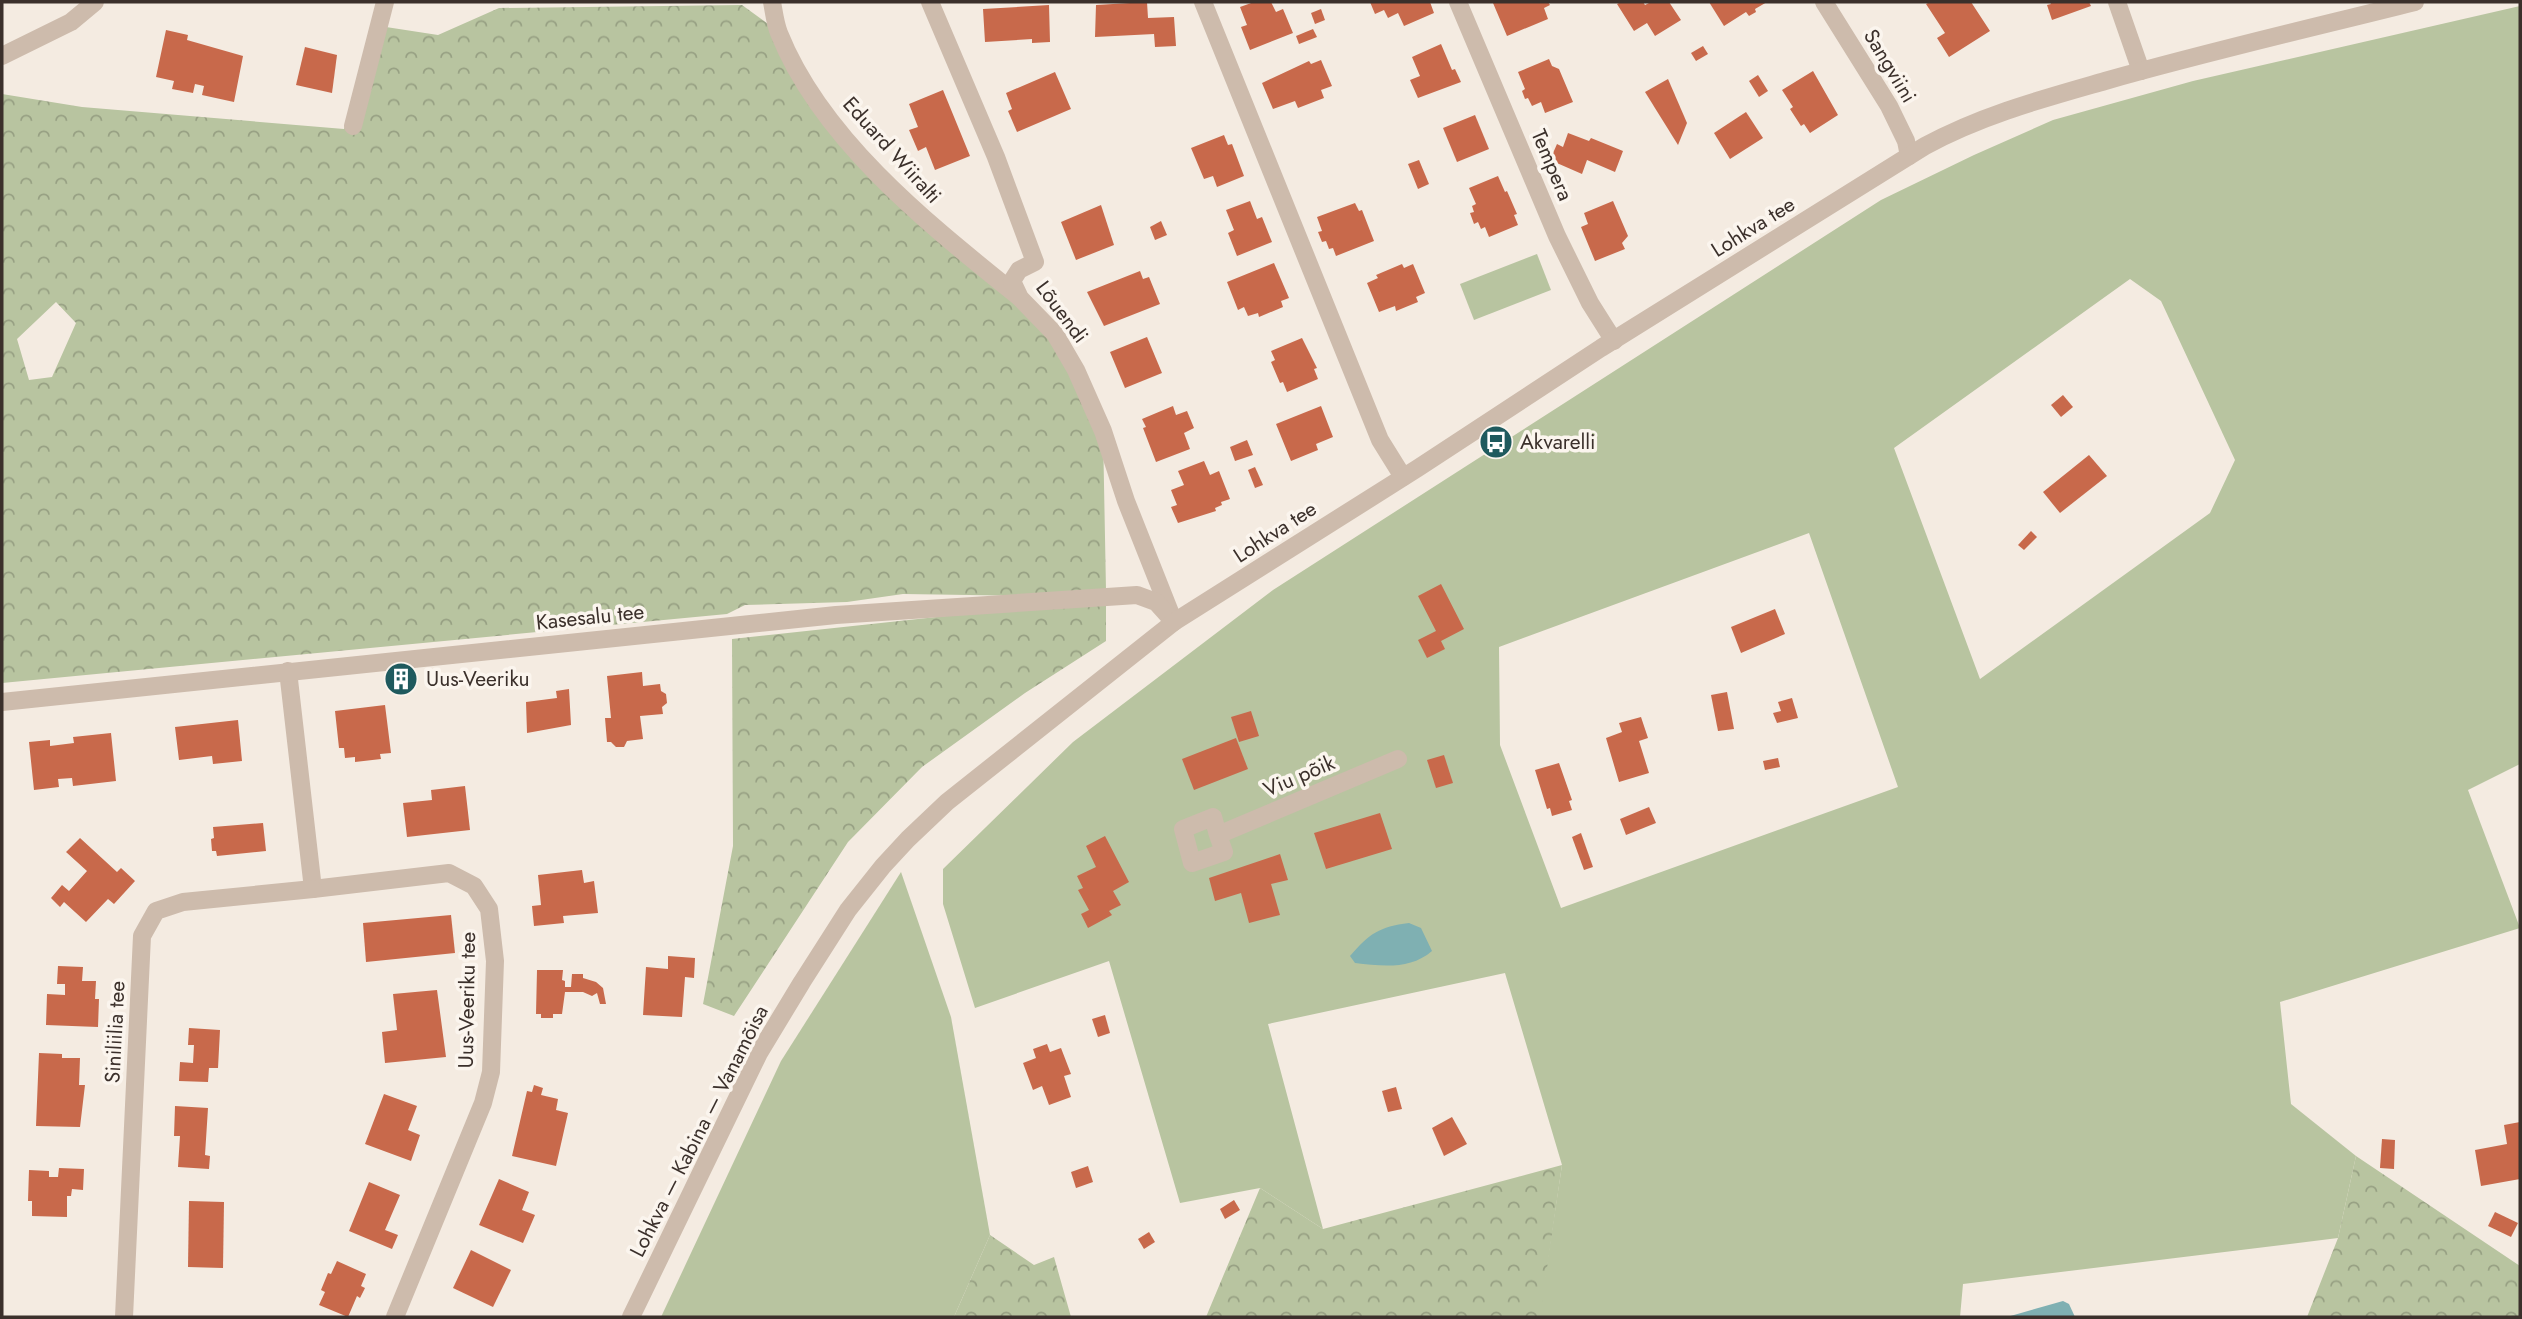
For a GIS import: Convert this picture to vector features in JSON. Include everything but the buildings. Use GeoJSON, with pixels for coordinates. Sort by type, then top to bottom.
{"type":"FeatureCollection","features":[{"type":"Feature","properties":{"kind":"street"},"geometry":{"type":"LineString","coordinates":[[2,56],[71,22],[95,2]]}},
{"type":"Feature","properties":{"kind":"street"},"geometry":{"type":"LineString","coordinates":[[353,126],[385,2]]}},
{"type":"Feature","properties":{"kind":"street","name":"Eduard Wiiralti"},"geometry":{"type":"LineString","coordinates":[[772,2],[779,32],[787,48],[802,77],[838,131],[923,219],[1020,298]]}},
{"type":"Feature","properties":{"kind":"street","name":"Lõuendi"},"geometry":{"type":"LineString","coordinates":[[930,2],[996,157],[1035,262],[1018,270],[1012,281],[1020,298],[1055,334],[1076,370],[1103,431],[1126,502],[1174,622]]}},
{"type":"Feature","properties":{"kind":"street"},"geometry":{"type":"LineString","coordinates":[[1203,2],[1380,440],[1403,477]]}},
{"type":"Feature","properties":{"kind":"street","name":"Tempera"},"geometry":{"type":"LineString","coordinates":[[1458,2],[1557,236],[1590,303],[1614,341]]}},
{"type":"Feature","properties":{"kind":"street","name":"Sangviini"},"geometry":{"type":"LineString","coordinates":[[1824,2],[1889,106],[1906,141],[1909,156]]}},
{"type":"Feature","properties":{"kind":"street"},"geometry":{"type":"LineString","coordinates":[[2117,2],[2141,71]]}},
{"type":"Feature","properties":{"kind":"street","name":"Lohkva tee"},"geometry":{"type":"LineString","coordinates":[[1174,622],[1614,341],[1909,156],[1959,128],[2000,111],[2141,71],[2414,2]]}},
{"type":"Feature","properties":{"kind":"street","name":"Kasesalu tee"},"geometry":{"type":"LineString","coordinates":[[2,702],[836,615],[1137,595],[1156,602],[1174,622]]}},
{"type":"Feature","properties":{"kind":"street","name":"Lohkva — Kabina — Vanamõisa"},"geometry":{"type":"LineString","coordinates":[[632,1317],[760,1053],[848,910],[908,839],[947,802],[1174,622]]}},
{"type":"Feature","properties":{"kind":"street"},"geometry":{"type":"LineString","coordinates":[[288,671],[313,888]]}},
{"type":"Feature","properties":{"kind":"street","name":"Viu põik"},"geometry":{"type":"LineString","coordinates":[[1219,835],[1398,759]]}},
{"type":"Feature","properties":{"kind":"street","name":"Uus-Veeriku tee"},"geometry":{"type":"LineString","coordinates":[[313,888],[449,873],[474,886],[489,909],[495,961],[491,1072],[483,1103],[395,1317]]}},
{"type":"Feature","properties":{"kind":"street","name":"Siniliilia tee"},"geometry":{"type":"LineString","coordinates":[[124,1317],[142,936],[156,911],[183,902],[313,888]]}},
{"type":"Feature","properties":{"kind":"green space"},"geometry":{"type":"Polygon","coordinates":[[[742,5],[779,32],[838,131],[1055,334],[1103,431],[1106,590],[1039,596],[903,594],[847,602],[745,605],[727,614],[2,683],[2,94],[82,107],[344,129],[373,25],[438,35],[499,8],[742,5]],[[56,302],[17,339],[29,380],[52,377],[76,323],[56,302]]]}},
{"type":"Feature","properties":{"kind":"green space"},"geometry":{"type":"Polygon","coordinates":[[[2520,6],[2520,764],[2468,790],[2520,928],[2280,1002],[2291,1104],[2356,1156],[2338,1238],[1963,1284],[1960,1317],[1539,1317],[1562,1165],[1505,973],[1268,1024],[1323,1229],[1260,1188],[1180,1203],[1109,961],[975,1008],[943,904],[943,869],[1073,742],[1273,590],[1881,200],[2053,120],[2193,81],[2520,6]],[[2130,279],[1894,448],[1980,679],[2210,513],[2235,460],[2161,301],[2130,279]],[[1809,533],[1499,647],[1500,745],[1561,908],[1898,787],[1809,533]]]}},
{"type":"Feature","properties":{"kind":"green space"},"geometry":{"type":"Polygon","coordinates":[[[1537,254],[1551,290],[1474,320],[1460,284],[1537,254]]]}},
{"type":"Feature","properties":{"kind":"green space"},"geometry":{"type":"Polygon","coordinates":[[[1068,603],[1106,606],[1106,641],[1025,693],[922,767],[848,842],[734,1016],[703,1004],[733,846],[732,639],[1068,603]]]}},
{"type":"Feature","properties":{"kind":"green space"},"geometry":{"type":"Polygon","coordinates":[[[901,872],[951,1017],[990,1235],[954,1317],[661,1317],[781,1061],[901,872]]]}},
{"type":"Feature","properties":{"kind":"green space"},"geometry":{"type":"Polygon","coordinates":[[[2356,1156],[2520,1266],[2520,1317],[2307,1317],[2338,1238],[2356,1156]]]}},
{"type":"Feature","properties":{"kind":"green space"},"geometry":{"type":"Polygon","coordinates":[[[1562,1165],[1540,1317],[1206,1317],[1260,1188],[1323,1229],[1562,1165]]]}},
{"type":"Feature","properties":{"kind":"green space"},"geometry":{"type":"Polygon","coordinates":[[[990,1235],[1034,1265],[1054,1257],[1071,1317],[954,1317],[990,1235]]]}},
{"type":"Feature","properties":{"kind":"water"},"geometry":{"type":"Polygon","coordinates":[[[1409,923],[1421,928],[1432,951],[1423,957],[1405,964],[1385,966],[1355,963],[1350,956],[1376,932],[1409,923]]]}},
{"type":"Feature","properties":{"kind":"water"},"geometry":{"type":"Polygon","coordinates":[[[2063,1301],[2069,1304],[2075,1317],[2007,1317],[2063,1301]]]}},
{"type":"Feature","properties":{"kind":"place","name":"Akvarelli"},"geometry":{"type":"Point","coordinates":[1496,442]}},
{"type":"Feature","properties":{"kind":"place","name":"Uus-Veeriku"},"geometry":{"type":"Point","coordinates":[401,679]}}]}
